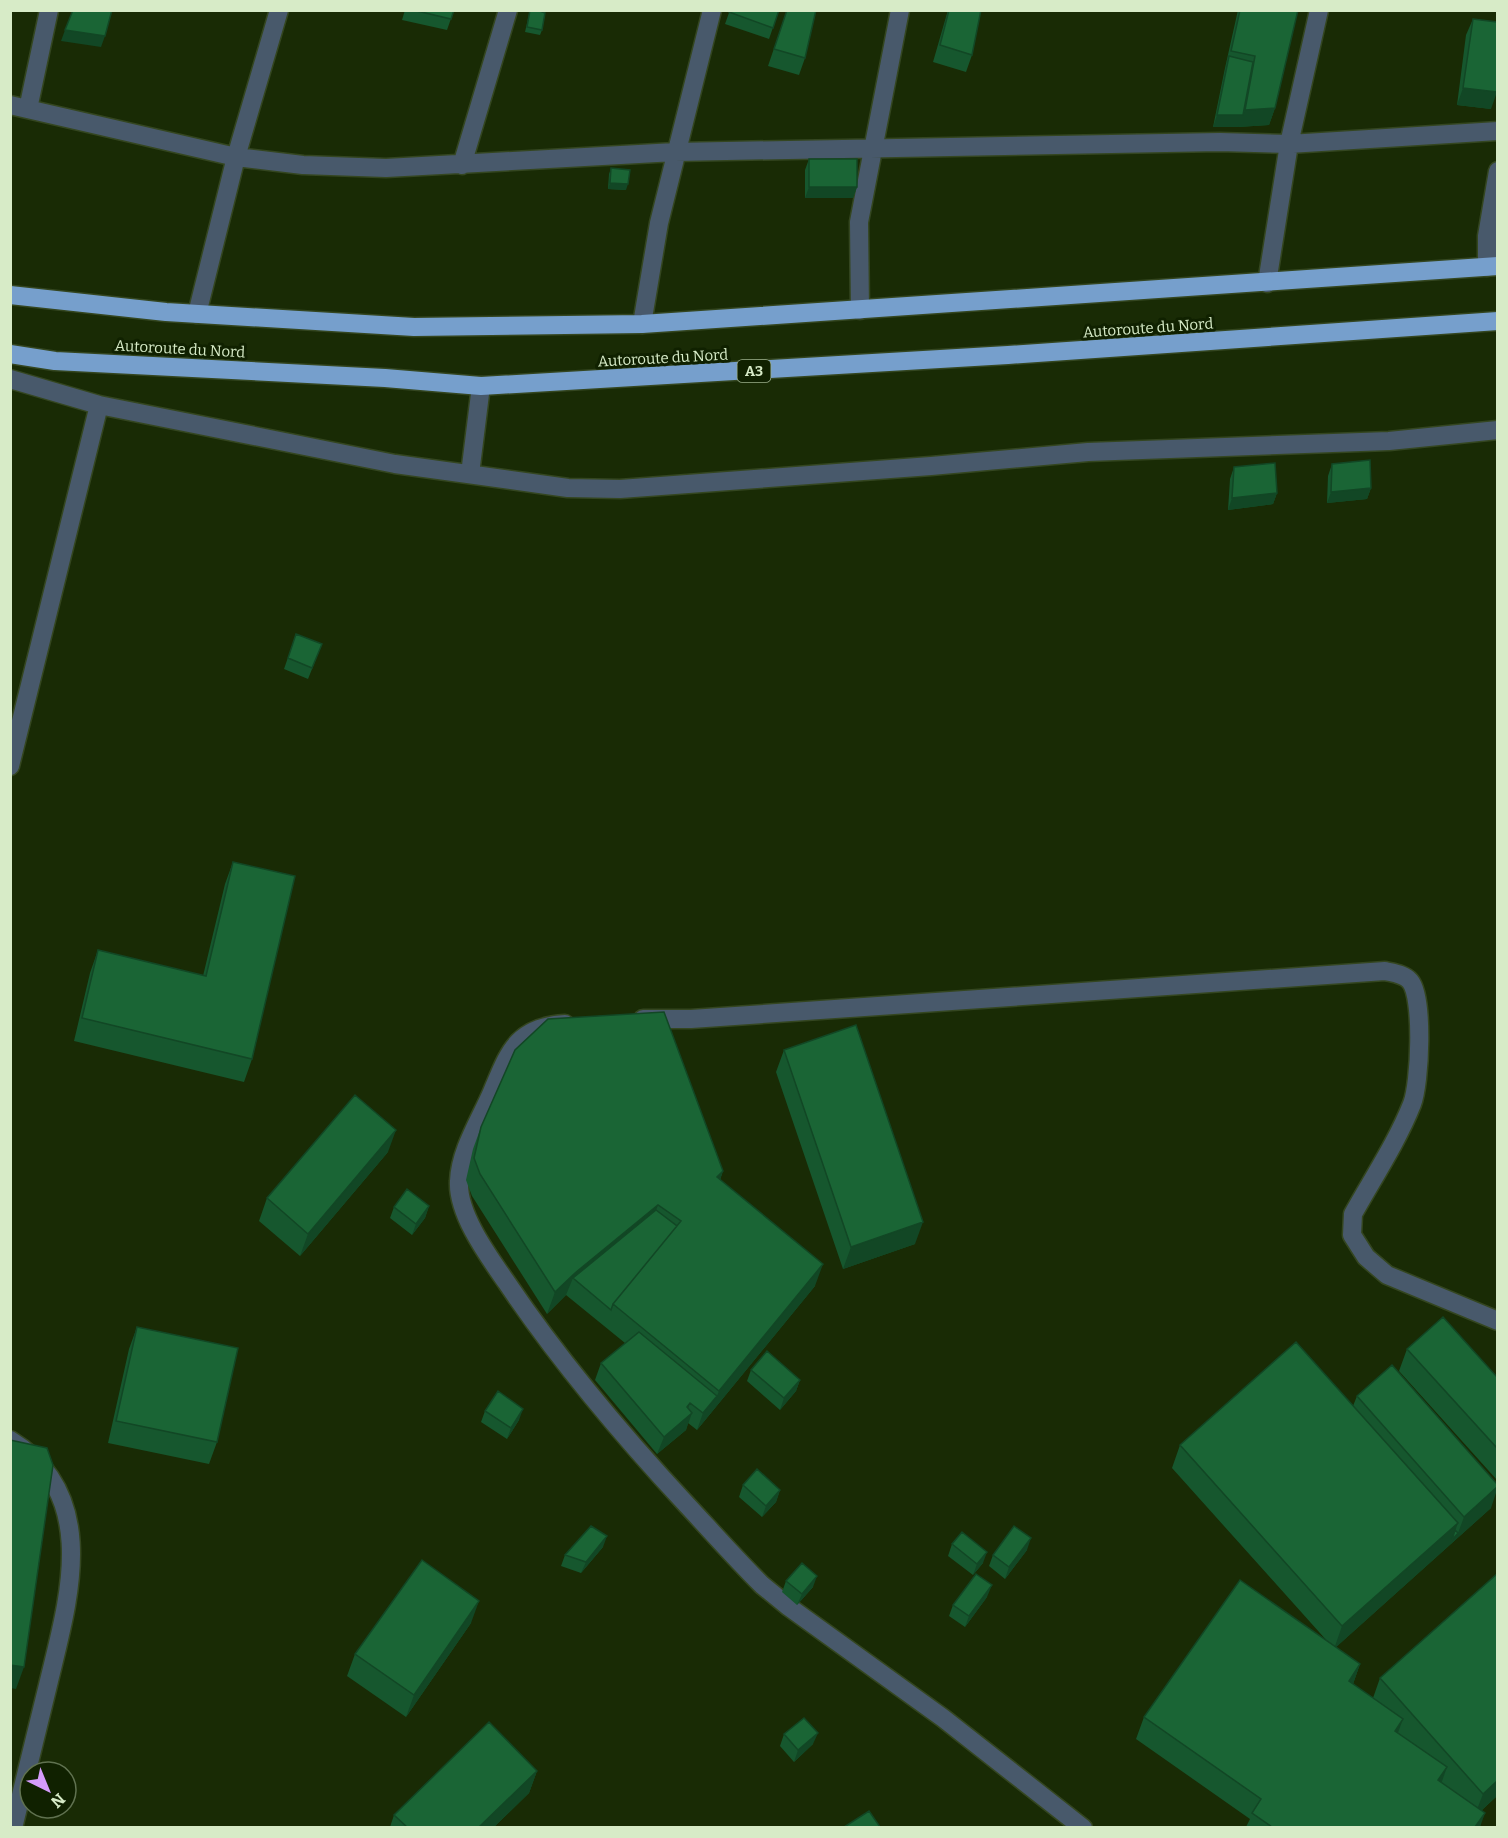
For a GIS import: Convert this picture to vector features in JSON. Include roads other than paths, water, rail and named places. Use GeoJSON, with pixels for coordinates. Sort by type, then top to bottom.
{"type":"FeatureCollection","features":[{"type":"Feature","properties":{"kind":"highway"},"geometry":{"type":"LineString","coordinates":[[10,295],[197,314],[414,327],[642,324],[1492,267]]}},
{"type":"Feature","properties":{"kind":"highway","name":"Autoroute du Nord"},"geometry":{"type":"LineString","coordinates":[[10,354],[55,361],[385,378],[481,386],[1008,356],[1497,321]]}},
{"type":"Feature","properties":{"kind":"street"},"geometry":{"type":"LineString","coordinates":[[49,10],[19,107],[236,157],[303,165],[386,168],[675,152],[1220,142],[1289,144],[1497,131]]}},
{"type":"Feature","properties":{"kind":"street"},"geometry":{"type":"LineString","coordinates":[[197,314],[236,157],[279,10]]}},
{"type":"Feature","properties":{"kind":"street"},"geometry":{"type":"LineString","coordinates":[[462,165],[508,10]]}},
{"type":"Feature","properties":{"kind":"street"},"geometry":{"type":"LineString","coordinates":[[642,324],[659,223],[712,10]]}},
{"type":"Feature","properties":{"kind":"street"},"geometry":{"type":"LineString","coordinates":[[860,310],[859,222],[871,148],[900,10]]}},
{"type":"Feature","properties":{"kind":"street"},"geometry":{"type":"LineString","coordinates":[[1267,283],[1289,144],[1319,10]]}},
{"type":"Feature","properties":{"kind":"street"},"geometry":{"type":"LineString","coordinates":[[1492,267],[1487,236],[1497,171]]}},
{"type":"Feature","properties":{"kind":"street"},"geometry":{"type":"LineString","coordinates":[[10,379],[99,405],[395,464],[568,488],[621,489],[1088,452],[1389,441],[1497,430]]}},
{"type":"Feature","properties":{"kind":"street"},"geometry":{"type":"LineString","coordinates":[[470,474],[481,386]]}},
{"type":"Feature","properties":{"kind":"street"},"geometry":{"type":"LineString","coordinates":[[10,766],[99,405]]}},
{"type":"Feature","properties":{"kind":"street"},"geometry":{"type":"LineString","coordinates":[[624,1020],[691,1019],[1385,970],[1400,974],[1410,980],[1418,995],[1419,1033],[1413,1102],[1353,1214],[1352,1235],[1366,1257],[1387,1275],[1497,1321]]}},
{"type":"Feature","properties":{"kind":"street"},"geometry":{"type":"LineString","coordinates":[[579,1023],[536,1028],[518,1042],[505,1062],[463,1157],[459,1182],[461,1198],[476,1233],[496,1266],[548,1345],[620,1432],[762,1585],[943,1718],[1083,1827]]}},
{"type":"Feature","properties":{"kind":"street"},"geometry":{"type":"LineString","coordinates":[[10,1440],[41,1464],[53,1483],[70,1525],[73,1553],[67,1607],[13,1827]]}}]}
